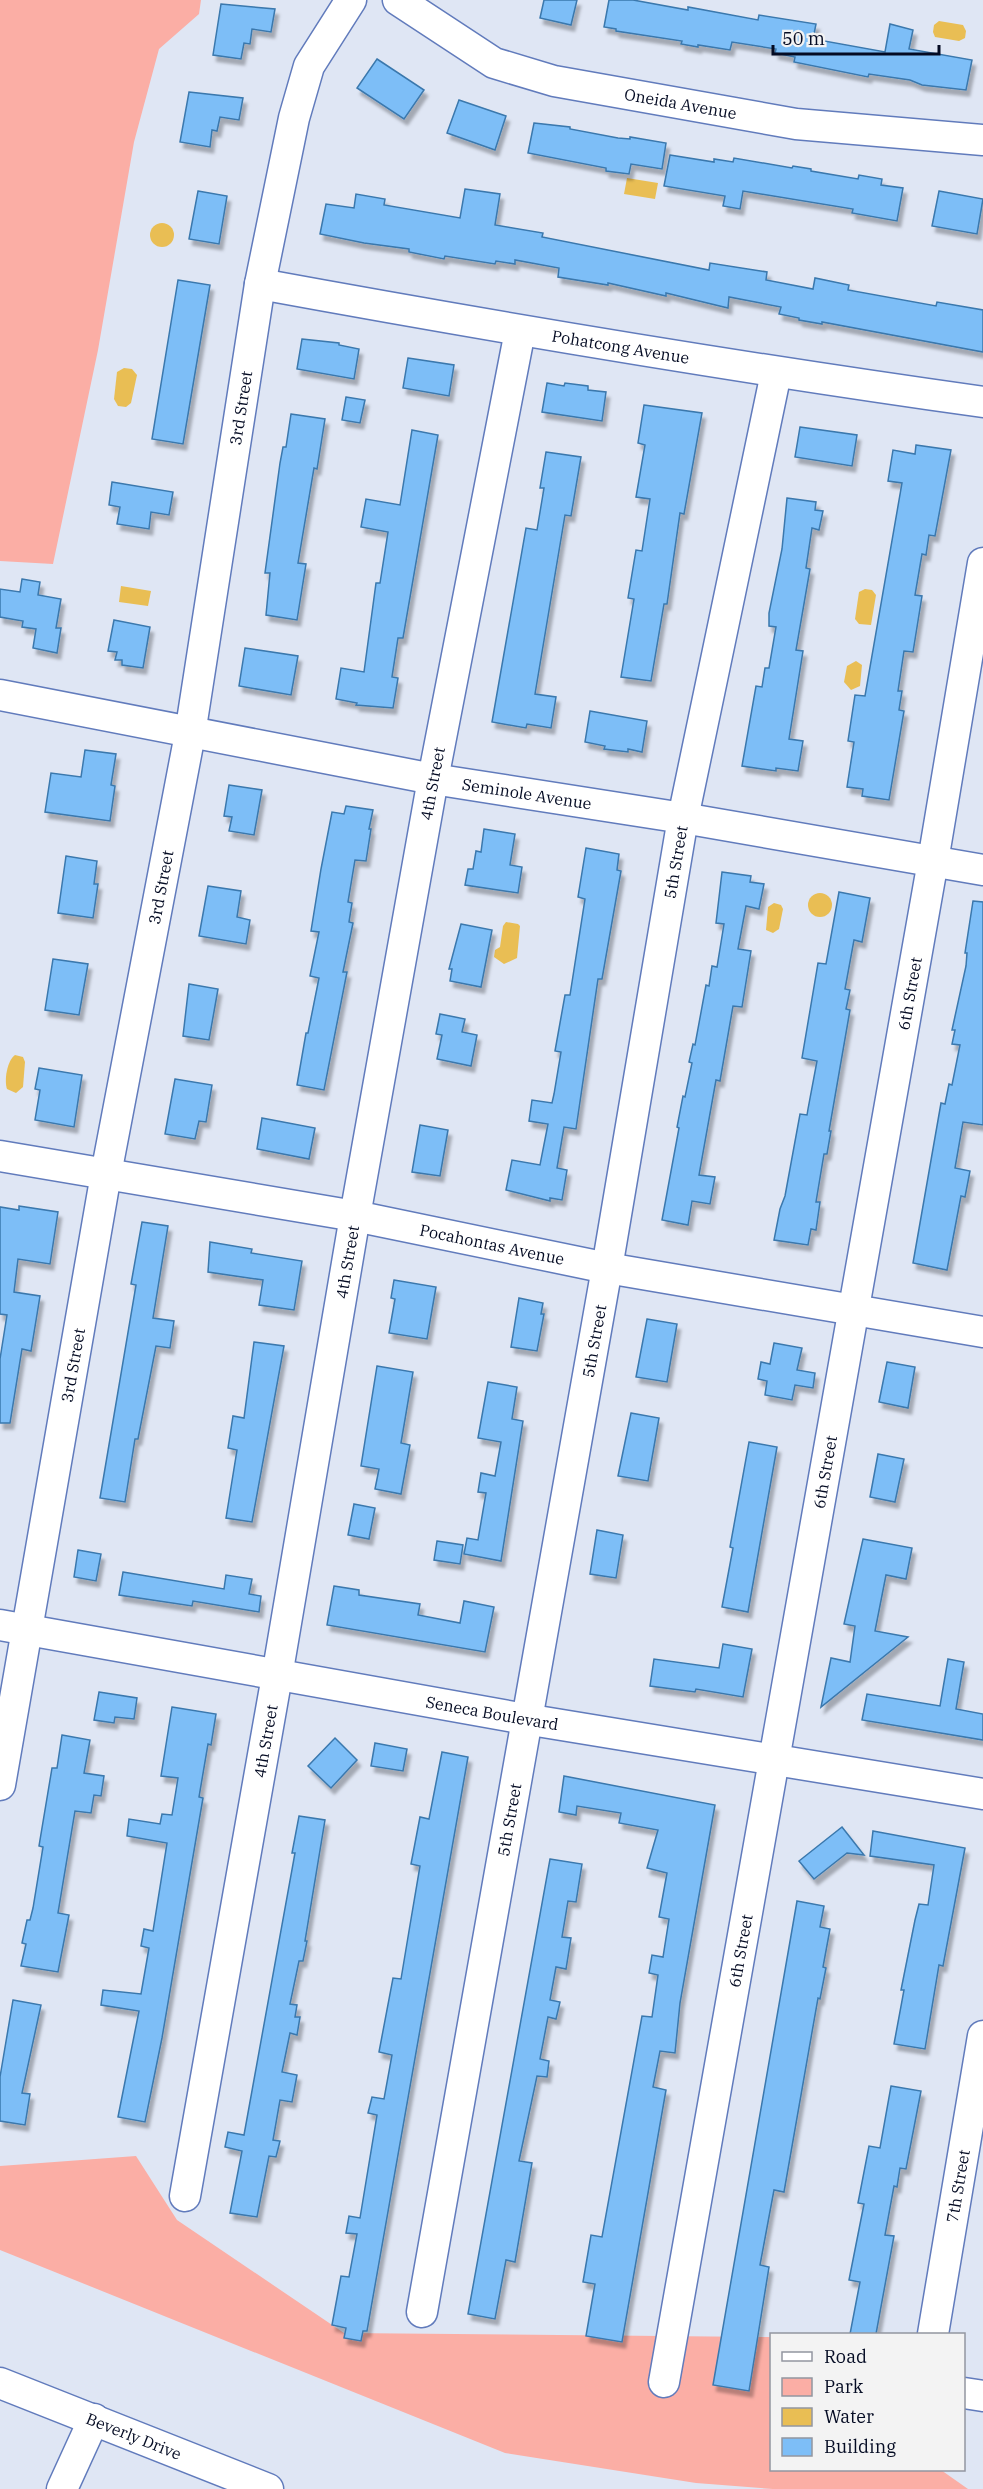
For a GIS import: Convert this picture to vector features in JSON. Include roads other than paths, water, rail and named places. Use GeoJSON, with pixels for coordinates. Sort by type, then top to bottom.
{"type":"FeatureCollection","features":[{"type":"Feature","properties":{"kind":"street","name":"3rd Street"},"geometry":{"type":"LineString","coordinates":[[0,1785],[14,1628],[106,1174],[190,734],[260,284],[294,118],[309,66],[351,0]]}},
{"type":"Feature","properties":{"kind":"street","name":"Oneida Avenue"},"geometry":{"type":"LineString","coordinates":[[398,0],[494,63],[554,81],[796,124],[983,140]]}},
{"type":"Feature","properties":{"kind":"street","name":"Pohatcong Avenue"},"geometry":{"type":"LineString","coordinates":[[260,284],[520,331],[777,373],[983,402]]}},
{"type":"Feature","properties":{"kind":"street","name":"4th Street"},"geometry":{"type":"LineString","coordinates":[[185,2196],[433,779],[520,331]]}},
{"type":"Feature","properties":{"kind":"street","name":"5th Street"},"geometry":{"type":"LineString","coordinates":[[422,2312],[525,1719],[607,1268],[684,818],[777,373]]}},
{"type":"Feature","properties":{"kind":"street","name":"6th Street"},"geometry":{"type":"LineString","coordinates":[[664,2382],[776,1759],[983,562]]}},
{"type":"Feature","properties":{"kind":"street","name":"Seminole Avenue"},"geometry":{"type":"LineString","coordinates":[[0,695],[190,734],[433,779],[684,818],[983,870]]}},
{"type":"Feature","properties":{"kind":"street","name":"Pocahontas Avenue"},"geometry":{"type":"LineString","coordinates":[[0,1156],[355,1216],[607,1268],[983,1332]]}},
{"type":"Feature","properties":{"kind":"street","name":"Seneca Boulevard"},"geometry":{"type":"LineString","coordinates":[[14,1628],[525,1719],[983,1794]]}},
{"type":"Feature","properties":{"kind":"street","name":"7th Street"},"geometry":{"type":"LineString","coordinates":[[933,2333],[983,2036]]}},
{"type":"Feature","properties":{"kind":"street","name":"Beverly Drive"},"geometry":{"type":"LineString","coordinates":[[0,2383],[268,2489]]}},
{"type":"Feature","properties":{"kind":"street"},"geometry":{"type":"LineString","coordinates":[[965,2393],[983,2396]]}},
{"type":"Feature","properties":{"kind":"street"},"geometry":{"type":"LineString","coordinates":[[62,2489],[94,2419]]}},
{"type":"Feature","properties":{"kind":"water"},"geometry":{"type":"Polygon","coordinates":[[[939,21],[963,25],[966,31],[965,38],[959,41],[935,37],[934,25],[939,21]]]}},
{"type":"Feature","properties":{"kind":"water"},"geometry":{"type":"Polygon","coordinates":[[[627,178],[658,183],[655,199],[624,194],[627,178]]]}},
{"type":"Feature","properties":{"kind":"water"},"geometry":{"type":"Polygon","coordinates":[[[162,223],[171,226],[174,235],[171,244],[162,247],[153,244],[150,235],[153,226],[162,223]]]}},
{"type":"Feature","properties":{"kind":"water"},"geometry":{"type":"Polygon","coordinates":[[[124,368],[132,369],[137,375],[131,403],[126,407],[118,406],[114,399],[117,372],[124,368]]]}},
{"type":"Feature","properties":{"kind":"water"},"geometry":{"type":"Polygon","coordinates":[[[121,586],[151,591],[148,606],[119,602],[121,586]]]}},
{"type":"Feature","properties":{"kind":"water"},"geometry":{"type":"Polygon","coordinates":[[[865,589],[872,590],[876,595],[871,625],[859,624],[855,619],[859,592],[865,589]]]}},
{"type":"Feature","properties":{"kind":"water"},"geometry":{"type":"Polygon","coordinates":[[[856,661],[862,665],[860,686],[851,690],[844,682],[847,666],[856,661]]]}},
{"type":"Feature","properties":{"kind":"water"},"geometry":{"type":"Polygon","coordinates":[[[820,893],[829,896],[832,905],[829,914],[820,917],[811,914],[808,905],[811,896],[820,893]]]}},
{"type":"Feature","properties":{"kind":"water"},"geometry":{"type":"Polygon","coordinates":[[[774,903],[781,905],[783,909],[779,929],[773,933],[766,930],[768,907],[774,903]]]}},
{"type":"Feature","properties":{"kind":"water"},"geometry":{"type":"Polygon","coordinates":[[[506,922],[520,926],[517,958],[504,964],[494,957],[495,950],[500,947],[503,926],[506,922]]]}},
{"type":"Feature","properties":{"kind":"water"},"geometry":{"type":"Polygon","coordinates":[[[15,1055],[23,1057],[25,1062],[23,1087],[16,1093],[7,1089],[6,1081],[8,1066],[15,1055]]]}}]}
